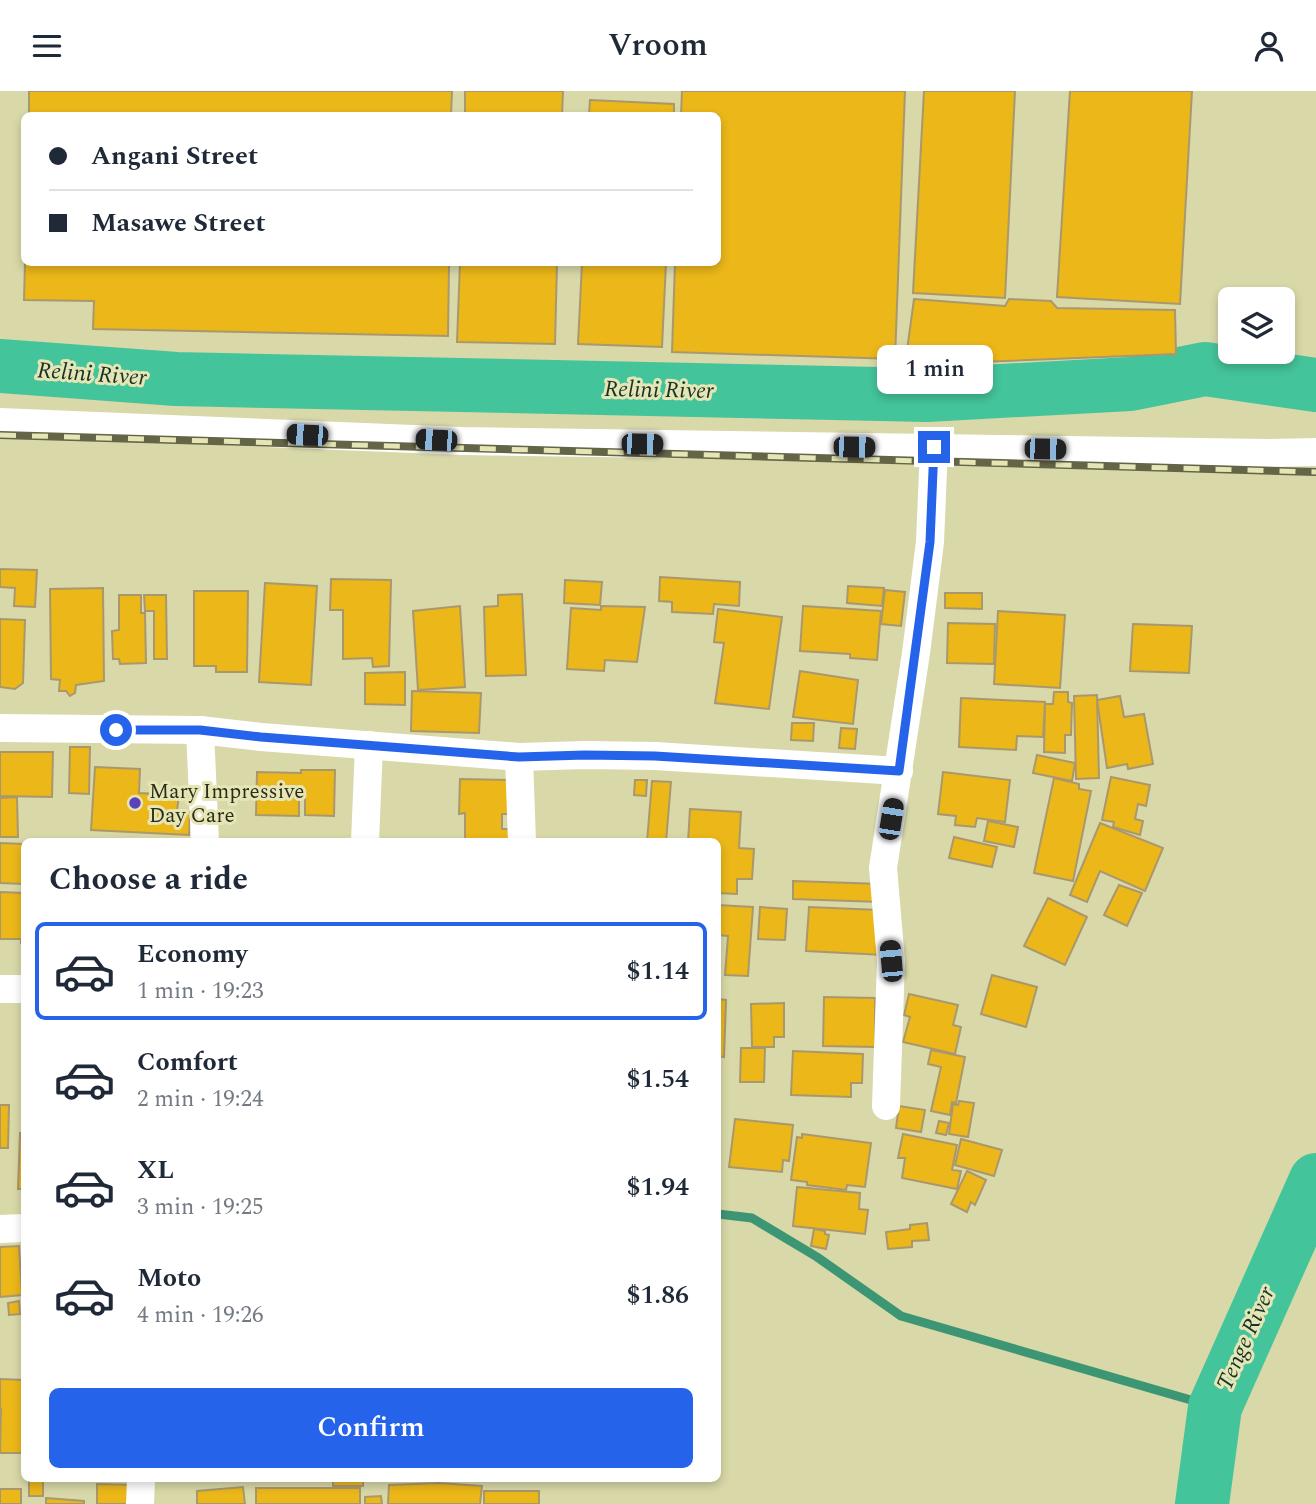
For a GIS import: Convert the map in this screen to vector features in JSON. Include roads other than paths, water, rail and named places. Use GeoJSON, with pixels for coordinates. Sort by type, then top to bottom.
{"type":"FeatureCollection","features":[{"type":"Feature","properties":{"kind":"street"},"geometry":{"type":"LineString","coordinates":[[0,422],[462,441],[1316,452]]}},
{"type":"Feature","properties":{"kind":"street"},"geometry":{"type":"LineString","coordinates":[[886,1106],[891,961],[883,868],[930,542],[934,447]]}},
{"type":"Feature","properties":{"kind":"street"},"geometry":{"type":"LineString","coordinates":[[0,728],[200,730],[519,757],[655,756],[899,771]]}},
{"type":"Feature","properties":{"kind":"street"},"geometry":{"type":"LineString","coordinates":[[200,730],[205,838]]}},
{"type":"Feature","properties":{"kind":"street"},"geometry":{"type":"LineString","coordinates":[[365,838],[369,745]]}},
{"type":"Feature","properties":{"kind":"street"},"geometry":{"type":"LineString","coordinates":[[519,757],[522,838]]}},
{"type":"Feature","properties":{"kind":"street"},"geometry":{"type":"LineString","coordinates":[[0,989],[21,989]]}},
{"type":"Feature","properties":{"kind":"street"},"geometry":{"type":"LineString","coordinates":[[0,1229],[21,1228]]}},
{"type":"Feature","properties":{"kind":"street"},"geometry":{"type":"LineString","coordinates":[[140,1504],[141,1482]]}},
{"type":"Feature","properties":{"kind":"waterway","name":"Relini River"},"geometry":{"type":"LineString","coordinates":[[0,366],[176,379],[927,395],[1130,384],[1205,369],[1316,385]]}},
{"type":"Feature","properties":{"kind":"waterway","name":"Tenge River"},"geometry":{"type":"LineString","coordinates":[[1202,1504],[1215,1407],[1316,1180]]}},
{"type":"Feature","properties":{"kind":"waterway"},"geometry":{"type":"LineString","coordinates":[[721,1214],[752,1218],[817,1257],[901,1316],[1215,1407]]}},
{"type":"Feature","properties":{"kind":"railway"},"geometry":{"type":"LineString","coordinates":[[0,435],[1316,472]]}},
{"type":"Feature","properties":{"kind":"place","name":"Mary Impressive Day Care"},"geometry":{"type":"Point","coordinates":[135,803]}}]}
